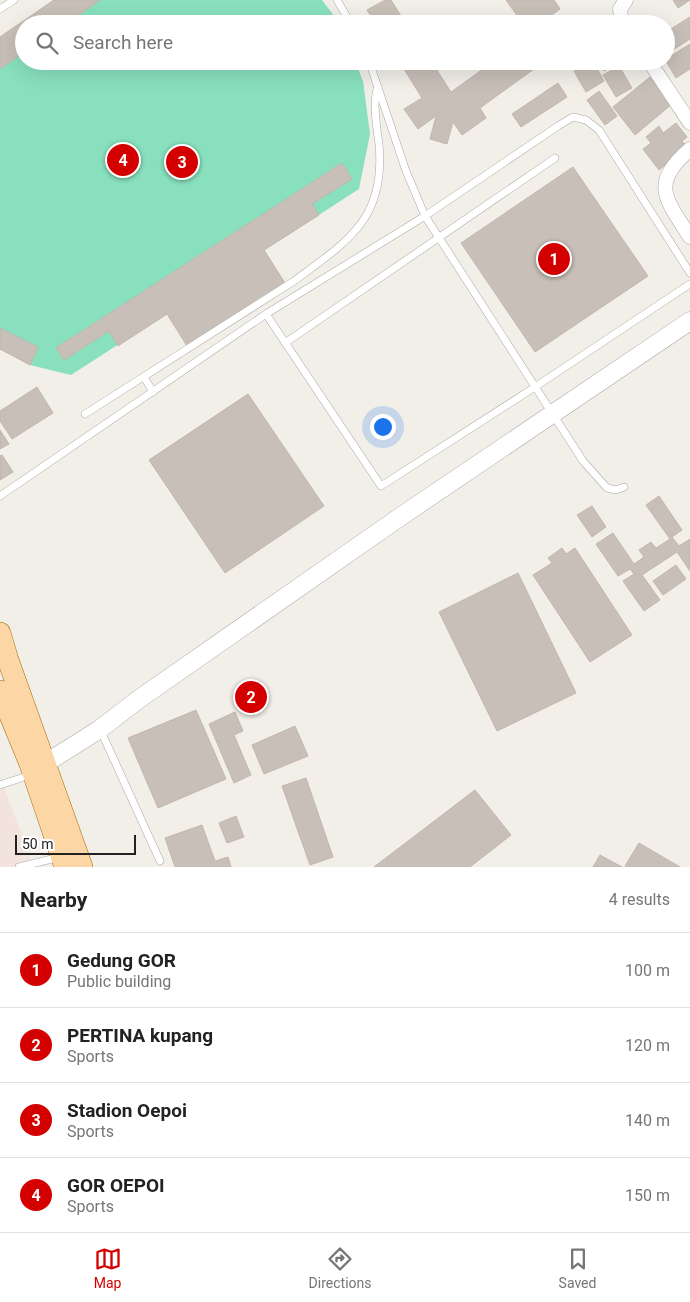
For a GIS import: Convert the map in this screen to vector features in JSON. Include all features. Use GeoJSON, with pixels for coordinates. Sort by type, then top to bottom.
{"type":"FeatureCollection","features":[{"type":"Feature","properties":{"kind":"main road"},"geometry":{"type":"LineString","coordinates":[[0,632],[4,662],[36,767]]}},
{"type":"Feature","properties":{"kind":"main road"},"geometry":{"type":"LineString","coordinates":[[0,691],[36,767],[51,782],[71,861]]}},
{"type":"Feature","properties":{"kind":"street"},"geometry":{"type":"LineString","coordinates":[[621,15],[620,10],[626,0]]}},
{"type":"Feature","properties":{"kind":"street"},"geometry":{"type":"LineString","coordinates":[[655,70],[690,123]]}},
{"type":"Feature","properties":{"kind":"street"},"geometry":{"type":"LineString","coordinates":[[690,149],[679,158],[668,173],[665,193],[675,214],[690,236]]}},
{"type":"Feature","properties":{"kind":"street"},"geometry":{"type":"LineString","coordinates":[[36,767],[100,729],[376,534],[690,321]]}},
{"type":"Feature","properties":{"kind":"lane"},"geometry":{"type":"LineString","coordinates":[[0,9],[14,0]]}},
{"type":"Feature","properties":{"kind":"lane"},"geometry":{"type":"LineString","coordinates":[[337,0],[346,15]]}},
{"type":"Feature","properties":{"kind":"lane"},"geometry":{"type":"LineString","coordinates":[[372,70],[406,172],[426,216],[583,461],[607,488],[616,490],[624,487]]}},
{"type":"Feature","properties":{"kind":"lane"},"geometry":{"type":"LineString","coordinates":[[85,414],[294,281],[326,258],[360,227],[371,209],[380,160],[376,100],[378,87]]}},
{"type":"Feature","properties":{"kind":"lane"},"geometry":{"type":"LineString","coordinates":[[0,496],[266,314],[426,216],[550,131],[573,118],[586,120],[599,130],[690,273]]}},
{"type":"Feature","properties":{"kind":"lane"},"geometry":{"type":"LineString","coordinates":[[285,343],[555,158]]}},
{"type":"Feature","properties":{"kind":"lane"},"geometry":{"type":"LineString","coordinates":[[266,314],[381,486],[690,284]]}},
{"type":"Feature","properties":{"kind":"lane"},"geometry":{"type":"LineString","coordinates":[[144,377],[153,392]]}},
{"type":"Feature","properties":{"kind":"lane"},"geometry":{"type":"LineString","coordinates":[[100,729],[160,861]]}},
{"type":"Feature","properties":{"kind":"lane"},"geometry":{"type":"LineString","coordinates":[[0,785],[36,767]]}},
{"type":"Feature","properties":{"kind":"lane"},"geometry":{"type":"LineString","coordinates":[[19,867],[71,861]]}},
{"type":"Feature","properties":{"kind":"shaded area"},"geometry":{"type":"Polygon","coordinates":[[[0,777],[34,867],[0,867],[0,777]]]}},
{"type":"Feature","properties":{"kind":"green space"},"geometry":{"type":"Polygon","coordinates":[[[54,0],[322,0],[333,15],[32,15],[54,0]]]}},
{"type":"Feature","properties":{"kind":"green space"},"geometry":{"type":"Polygon","coordinates":[[[15,27],[15,70],[359,70],[363,81],[370,134],[359,189],[71,375],[30,365],[0,349],[0,37],[15,27]]]}},
{"type":"Feature","properties":{"kind":"building"},"geometry":{"type":"Polygon","coordinates":[[[54,0],[100,0],[79,15],[32,15],[54,0]]]}},
{"type":"Feature","properties":{"kind":"building"},"geometry":{"type":"Polygon","coordinates":[[[385,0],[391,0],[400,15],[370,15],[367,10],[385,0]]]}},
{"type":"Feature","properties":{"kind":"building"},"geometry":{"type":"Polygon","coordinates":[[[506,0],[554,0],[560,9],[552,15],[517,15],[506,0]]]}},
{"type":"Feature","properties":{"kind":"building"},"geometry":{"type":"Polygon","coordinates":[[[673,0],[690,0],[678,8],[673,0]]]}},
{"type":"Feature","properties":{"kind":"building"},"geometry":{"type":"Polygon","coordinates":[[[690,17],[690,39],[675,49],[675,26],[690,17]]]}},
{"type":"Feature","properties":{"kind":"building"},"geometry":{"type":"Polygon","coordinates":[[[15,27],[15,58],[0,69],[0,37],[15,27]]]}},
{"type":"Feature","properties":{"kind":"building"},"geometry":{"type":"Polygon","coordinates":[[[690,44],[690,69],[676,78],[671,70],[675,70],[675,53],[690,44]]]}},
{"type":"Feature","properties":{"kind":"building"},"geometry":{"type":"Polygon","coordinates":[[[405,70],[437,70],[451,92],[482,70],[533,70],[480,108],[486,118],[462,135],[453,122],[447,144],[430,139],[436,116],[418,129],[404,109],[422,98],[405,70]]]}},
{"type":"Feature","properties":{"kind":"building"},"geometry":{"type":"Polygon","coordinates":[[[598,70],[604,81],[586,92],[574,71],[598,70]]]}},
{"type":"Feature","properties":{"kind":"building"},"geometry":{"type":"Polygon","coordinates":[[[612,70],[621,70],[632,88],[616,97],[603,75],[612,70]]]}},
{"type":"Feature","properties":{"kind":"building"},"geometry":{"type":"Polygon","coordinates":[[[650,77],[672,104],[635,135],[613,107],[650,77]]]}},
{"type":"Feature","properties":{"kind":"building"},"geometry":{"type":"Polygon","coordinates":[[[558,83],[567,97],[521,127],[512,114],[558,83]]]}},
{"type":"Feature","properties":{"kind":"building"},"geometry":{"type":"Polygon","coordinates":[[[599,91],[617,116],[605,125],[587,100],[599,91]]]}},
{"type":"Feature","properties":{"kind":"building"},"geometry":{"type":"Polygon","coordinates":[[[676,123],[687,137],[682,141],[687,147],[659,170],[643,149],[651,143],[646,137],[659,126],[663,133],[676,123]]]}},
{"type":"Feature","properties":{"kind":"building"},"geometry":{"type":"Polygon","coordinates":[[[342,163],[352,179],[312,204],[319,215],[264,250],[285,283],[187,346],[167,314],[118,346],[109,331],[64,360],[56,348],[342,163]]]}},
{"type":"Feature","properties":{"kind":"building"},"geometry":{"type":"Polygon","coordinates":[[[573,167],[648,276],[535,352],[461,243],[573,167]]]}},
{"type":"Feature","properties":{"kind":"building"},"geometry":{"type":"Polygon","coordinates":[[[0,328],[38,347],[30,365],[0,349],[0,328]]]}},
{"type":"Feature","properties":{"kind":"building"},"geometry":{"type":"Polygon","coordinates":[[[37,387],[53,413],[12,439],[0,421],[0,411],[37,387]]]}},
{"type":"Feature","properties":{"kind":"building"},"geometry":{"type":"Polygon","coordinates":[[[248,394],[324,506],[225,573],[149,460],[248,394]]]}},
{"type":"Feature","properties":{"kind":"building"},"geometry":{"type":"Polygon","coordinates":[[[0,430],[9,444],[0,449],[0,430]]]}},
{"type":"Feature","properties":{"kind":"building"},"geometry":{"type":"Polygon","coordinates":[[[2,455],[13,472],[0,480],[0,456],[2,455]]]}},
{"type":"Feature","properties":{"kind":"building"},"geometry":{"type":"Polygon","coordinates":[[[659,496],[682,530],[672,537],[679,546],[690,539],[690,571],[677,552],[642,575],[660,600],[644,611],[623,581],[634,574],[630,569],[618,576],[596,544],[613,533],[634,564],[644,557],[639,550],[651,542],[656,548],[670,539],[646,505],[659,496]]]}},
{"type":"Feature","properties":{"kind":"building"},"geometry":{"type":"Polygon","coordinates":[[[592,506],[606,527],[592,537],[577,515],[592,506]]]}},
{"type":"Feature","properties":{"kind":"building"},"geometry":{"type":"Polygon","coordinates":[[[562,548],[566,554],[575,548],[632,635],[590,662],[533,575],[552,563],[548,558],[562,548]]]}},
{"type":"Feature","properties":{"kind":"building"},"geometry":{"type":"Polygon","coordinates":[[[676,565],[686,579],[663,595],[653,581],[676,565]]]}},
{"type":"Feature","properties":{"kind":"building"},"geometry":{"type":"Polygon","coordinates":[[[518,573],[576,693],[497,731],[439,612],[518,573]]]}},
{"type":"Feature","properties":{"kind":"building"},"geometry":{"type":"Polygon","coordinates":[[[196,710],[226,779],[158,808],[128,738],[196,710]]]}},
{"type":"Feature","properties":{"kind":"building"},"geometry":{"type":"Polygon","coordinates":[[[235,712],[243,731],[234,735],[251,775],[234,783],[209,724],[235,712]]]}},
{"type":"Feature","properties":{"kind":"building"},"geometry":{"type":"Polygon","coordinates":[[[295,726],[308,756],[264,774],[252,745],[295,726]]]}},
{"type":"Feature","properties":{"kind":"building"},"geometry":{"type":"Polygon","coordinates":[[[306,778],[333,857],[310,865],[282,786],[306,778]]]}},
{"type":"Feature","properties":{"kind":"building"},"geometry":{"type":"Polygon","coordinates":[[[475,790],[511,835],[470,867],[374,867],[475,790]]]}},
{"type":"Feature","properties":{"kind":"building"},"geometry":{"type":"Polygon","coordinates":[[[236,816],[244,837],[227,843],[219,823],[236,816]]]}},
{"type":"Feature","properties":{"kind":"building"},"geometry":{"type":"Polygon","coordinates":[[[202,825],[215,861],[228,857],[231,867],[175,867],[165,838],[202,825]]]}},
{"type":"Feature","properties":{"kind":"building"},"geometry":{"type":"Polygon","coordinates":[[[639,843],[680,867],[625,866],[639,843]]]}},
{"type":"Feature","properties":{"kind":"building"},"geometry":{"type":"Polygon","coordinates":[[[600,855],[622,867],[593,867],[600,855]]]}},
{"type":"Feature","properties":{"kind":"place","name":"GOR OEPOI"},"geometry":{"type":"Point","coordinates":[123,160]}},
{"type":"Feature","properties":{"kind":"place","name":"Stadion Oepoi"},"geometry":{"type":"Point","coordinates":[182,162]}},
{"type":"Feature","properties":{"kind":"place","name":"Gedung GOR"},"geometry":{"type":"Point","coordinates":[554,259]}},
{"type":"Feature","properties":{"kind":"place","name":"PERTINA kupang"},"geometry":{"type":"Point","coordinates":[251,697]}}]}
